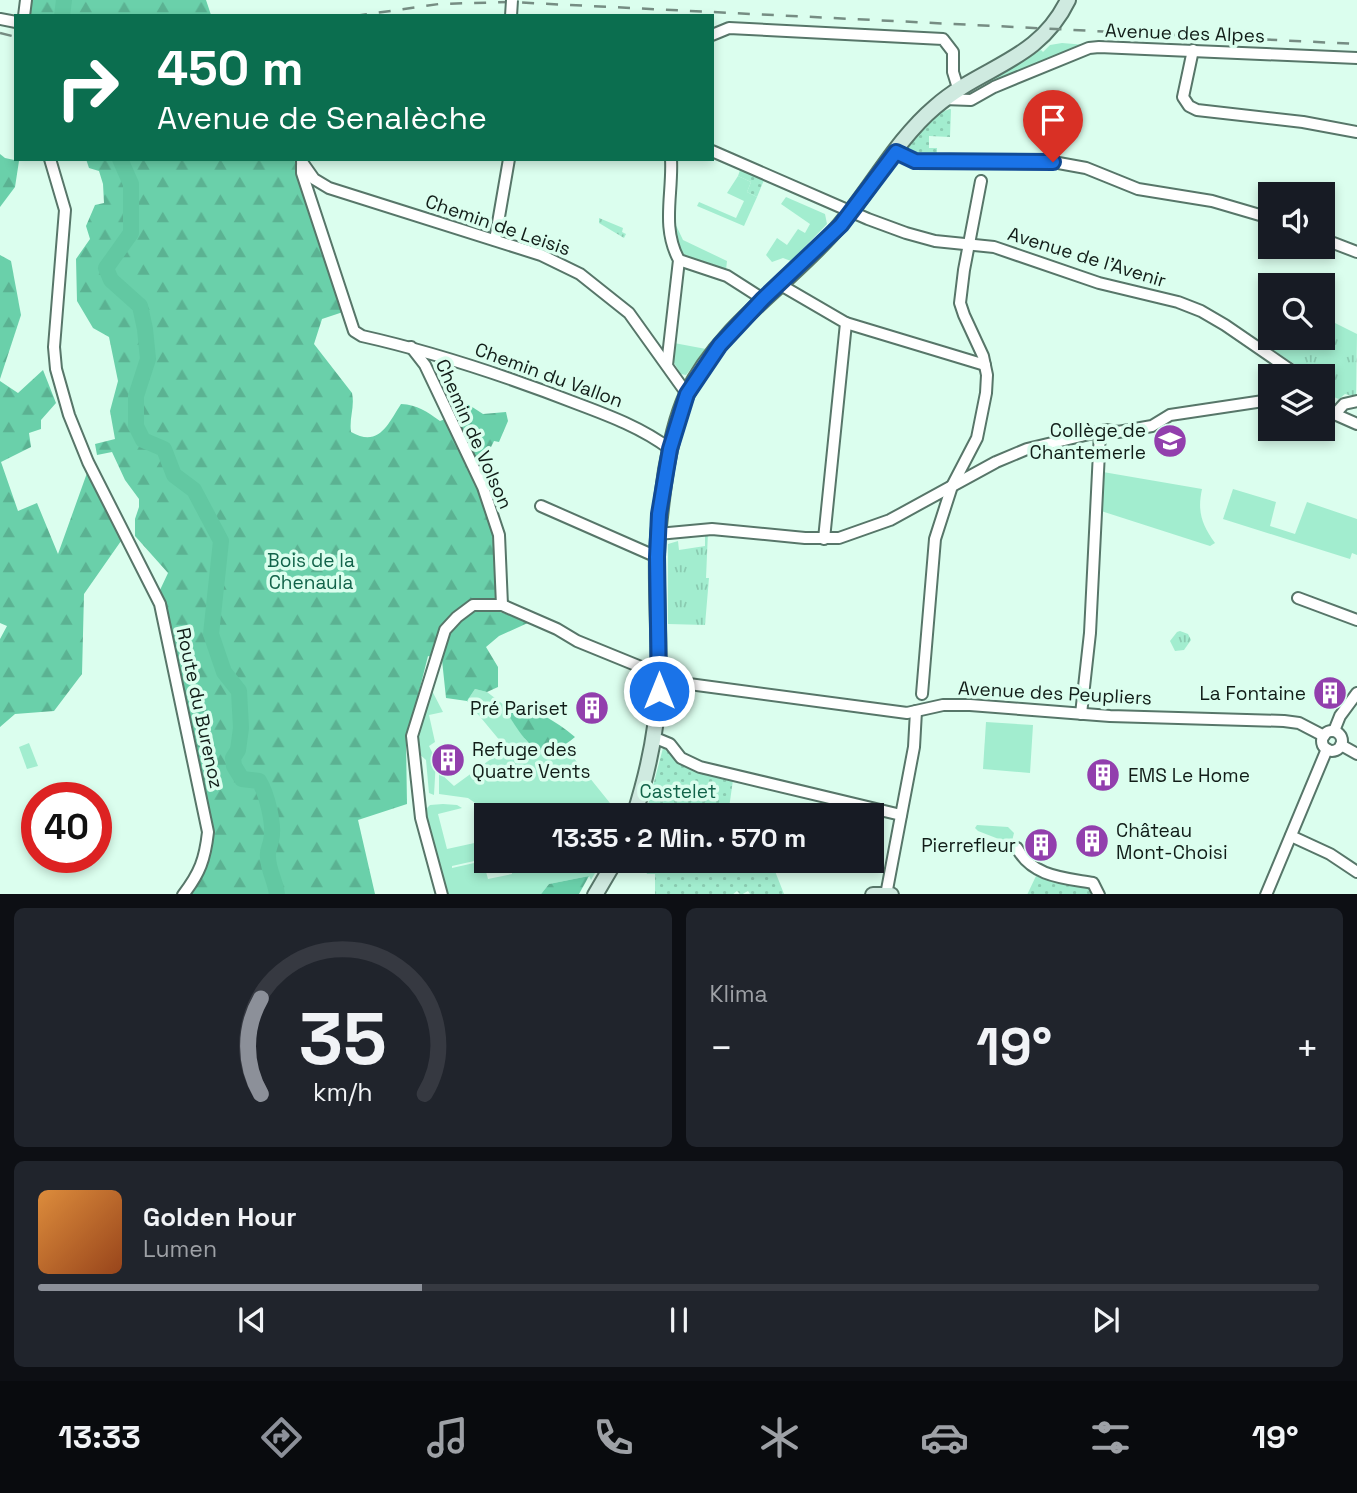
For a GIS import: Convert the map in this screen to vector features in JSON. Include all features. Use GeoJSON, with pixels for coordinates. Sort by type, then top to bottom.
{"type":"FeatureCollection","features":[{"type":"Feature","properties":{"kind":"street"},"geometry":{"type":"LineString","coordinates":[[638,803],[649,764],[658,677],[658,534],[670,449],[687,394],[720,345],[763,299],[830,237],[916,125],[962,85],[1026,51],[1058,19],[1068,0]]}},
{"type":"Feature","properties":{"kind":"street"},"geometry":{"type":"LineString","coordinates":[[714,34],[729,29],[943,39],[953,52],[953,72],[962,85],[979,94]]}},
{"type":"Feature","properties":{"kind":"street","name":"Avenue des Alpes"},"geometry":{"type":"LineString","coordinates":[[943,99],[971,100],[979,94],[1089,48],[1110,46],[1357,58]]}},
{"type":"Feature","properties":{"kind":"street"},"geometry":{"type":"LineString","coordinates":[[1193,50],[1183,97],[1189,106],[1197,110],[1303,122],[1357,132]]}},
{"type":"Feature","properties":{"kind":"street","name":"Avenue de l'Avenir"},"geometry":{"type":"LineString","coordinates":[[714,152],[906,233],[935,241],[1015,253],[1100,283],[1178,302],[1201,311],[1281,364]]}},
{"type":"Feature","properties":{"kind":"street"},"geometry":{"type":"LineString","coordinates":[[896,152],[915,161],[1072,164],[1134,188],[1212,201],[1258,214]]}},
{"type":"Feature","properties":{"kind":"street","name":"Route du Burenoz"},"geometry":{"type":"LineString","coordinates":[[51,161],[65,210],[54,347],[56,369],[69,415],[88,462],[160,604],[208,832],[206,856],[195,880],[183,894]]}},
{"type":"Feature","properties":{"kind":"street"},"geometry":{"type":"LineString","coordinates":[[495,240],[509,161]]}},
{"type":"Feature","properties":{"kind":"street"},"geometry":{"type":"LineString","coordinates":[[667,365],[679,260],[669,231],[667,209],[671,161]]}},
{"type":"Feature","properties":{"kind":"street","name":"Chemin de Leisis"},"geometry":{"type":"LineString","coordinates":[[302,162],[314,178],[329,188],[541,255],[567,267],[593,283],[629,313],[687,394]]}},
{"type":"Feature","properties":{"kind":"street","name":"Chemin de Volson"},"geometry":{"type":"LineString","coordinates":[[302,162],[302,173],[354,331],[362,336],[411,347],[425,365],[483,487],[499,535],[502,605]]}},
{"type":"Feature","properties":{"kind":"street"},"geometry":{"type":"LineString","coordinates":[[922,694],[935,539],[952,486],[977,438],[986,393],[985,365],[960,303],[981,181]]}},
{"type":"Feature","properties":{"kind":"street"},"geometry":{"type":"LineString","coordinates":[[1335,244],[1357,253]]}},
{"type":"Feature","properties":{"kind":"street"},"geometry":{"type":"LineString","coordinates":[[679,260],[727,276],[763,299]]}},
{"type":"Feature","properties":{"kind":"street"},"geometry":{"type":"LineString","coordinates":[[779,284],[846,323],[985,365]]}},
{"type":"Feature","properties":{"kind":"street"},"geometry":{"type":"LineString","coordinates":[[824,539],[846,323]]}},
{"type":"Feature","properties":{"kind":"street","name":"Chemin du Vallon"},"geometry":{"type":"LineString","coordinates":[[411,347],[558,394],[616,418],[670,449]]}},
{"type":"Feature","properties":{"kind":"street"},"geometry":{"type":"LineString","coordinates":[[1357,401],[1344,404],[1335,414],[1357,424]]}},
{"type":"Feature","properties":{"kind":"street"},"geometry":{"type":"LineString","coordinates":[[658,534],[726,529],[824,539],[839,538],[876,527],[996,462],[1027,449],[1100,432],[1152,426],[1170,415],[1258,402]]}},
{"type":"Feature","properties":{"kind":"street"},"geometry":{"type":"LineString","coordinates":[[1081,714],[1090,633],[1100,432]]}},
{"type":"Feature","properties":{"kind":"street"},"geometry":{"type":"LineString","coordinates":[[541,506],[657,557]]}},
{"type":"Feature","properties":{"kind":"street"},"geometry":{"type":"LineString","coordinates":[[1298,598],[1357,620]]}},
{"type":"Feature","properties":{"kind":"street"},"geometry":{"type":"LineString","coordinates":[[442,894],[421,818],[412,736],[445,630],[473,606],[502,605]]}},
{"type":"Feature","properties":{"kind":"street","name":"Avenue des Peupliers"},"geometry":{"type":"LineString","coordinates":[[502,605],[557,629],[577,642],[658,677],[907,713],[943,705],[970,705],[1081,714],[1284,721],[1299,723],[1329,734]]}},
{"type":"Feature","properties":{"kind":"street"},"geometry":{"type":"LineString","coordinates":[[1329,734],[1342,738],[1341,745],[1334,750],[1327,749],[1323,744],[1329,734],[1340,716],[1357,693]]}},
{"type":"Feature","properties":{"kind":"street"},"geometry":{"type":"LineString","coordinates":[[873,894],[887,894],[914,747],[916,711]]}},
{"type":"Feature","properties":{"kind":"street"},"geometry":{"type":"LineString","coordinates":[[653,737],[670,744],[681,758],[700,767],[901,815]]}},
{"type":"Feature","properties":{"kind":"street"},"geometry":{"type":"LineString","coordinates":[[1341,745],[1357,754]]}},
{"type":"Feature","properties":{"kind":"street"},"geometry":{"type":"LineString","coordinates":[[1266,894],[1327,749]]}},
{"type":"Feature","properties":{"kind":"street"},"geometry":{"type":"LineString","coordinates":[[1291,836],[1325,851],[1357,872]]}},
{"type":"Feature","properties":{"kind":"street"},"geometry":{"type":"LineString","coordinates":[[1017,848],[1022,857],[1037,870],[1093,883],[1099,894]]}},
{"type":"Feature","properties":{"kind":"street"},"geometry":{"type":"LineString","coordinates":[[597,891],[608,873]]}},
{"type":"Feature","properties":{"kind":"green space"},"geometry":{"type":"Polygon","coordinates":[[[29,0],[206,0],[211,14],[27,14],[29,0]]]}},
{"type":"Feature","properties":{"kind":"green space"},"geometry":{"type":"Polygon","coordinates":[[[1050,45],[1086,45],[984,84],[983,82],[1041,50],[1043,52],[1050,45]]]}},
{"type":"Feature","properties":{"kind":"green space"},"geometry":{"type":"Polygon","coordinates":[[[951,109],[950,137],[929,136],[929,148],[937,148],[937,157],[916,157],[908,153],[908,145],[926,123],[937,114],[951,109]]]}},
{"type":"Feature","properties":{"kind":"green space"},"geometry":{"type":"Polygon","coordinates":[[[0,154],[19,161],[15,187],[0,207],[0,154]]]}},
{"type":"Feature","properties":{"kind":"green space","name":"Bois de la Chenaula"},"geometry":{"type":"Polygon","coordinates":[[[87,161],[295,161],[346,311],[322,319],[314,344],[352,393],[351,432],[369,437],[382,432],[401,404],[422,409],[440,421],[453,414],[463,401],[483,414],[506,412],[508,421],[499,442],[494,441],[476,477],[492,533],[500,612],[530,622],[499,636],[486,647],[498,667],[498,687],[487,692],[475,689],[467,701],[446,698],[442,660],[428,656],[406,743],[407,804],[358,820],[375,894],[189,894],[206,866],[212,833],[160,590],[168,573],[135,536],[139,499],[125,480],[112,452],[97,455],[95,444],[115,439],[110,411],[118,381],[109,337],[93,328],[77,301],[76,259],[90,239],[86,226],[95,205],[104,203],[99,171],[89,168],[87,161]]]}},
{"type":"Feature","properties":{"kind":"green space"},"geometry":{"type":"Polygon","coordinates":[[[740,170],[764,180],[757,197],[747,192],[751,182],[738,176],[740,170]]]}},
{"type":"Feature","properties":{"kind":"green space"},"geometry":{"type":"Polygon","coordinates":[[[738,176],[751,182],[747,192],[757,197],[744,226],[697,206],[699,202],[736,218],[744,201],[727,193],[738,176]]]}},
{"type":"Feature","properties":{"kind":"green space"},"geometry":{"type":"Polygon","coordinates":[[[786,197],[825,214],[827,224],[791,261],[783,258],[772,262],[766,255],[777,238],[787,245],[798,229],[805,233],[810,224],[781,204],[786,197]]]}},
{"type":"Feature","properties":{"kind":"green space"},"geometry":{"type":"Polygon","coordinates":[[[599,218],[623,228],[622,232],[626,234],[624,238],[599,223],[599,218]]]}},
{"type":"Feature","properties":{"kind":"green space"},"geometry":{"type":"Polygon","coordinates":[[[673,219],[683,240],[727,261],[726,270],[682,254],[678,250],[673,219]]]}},
{"type":"Feature","properties":{"kind":"green space"},"geometry":{"type":"Polygon","coordinates":[[[0,255],[11,261],[21,315],[0,379],[0,255]]]}},
{"type":"Feature","properties":{"kind":"green space"},"geometry":{"type":"Polygon","coordinates":[[[1335,323],[1357,334],[1356,397],[1345,394],[1339,399],[1335,398],[1335,364],[1294,364],[1273,350],[1335,350],[1335,323]]]}},
{"type":"Feature","properties":{"kind":"green space"},"geometry":{"type":"Polygon","coordinates":[[[674,343],[706,349],[686,375],[681,374],[674,363],[674,343]]]}},
{"type":"Feature","properties":{"kind":"green space"},"geometry":{"type":"Polygon","coordinates":[[[43,370],[56,403],[41,420],[41,429],[29,433],[31,447],[1,462],[18,511],[37,503],[58,554],[87,473],[121,541],[84,594],[82,674],[54,711],[15,714],[0,727],[0,639],[7,626],[0,623],[0,381],[18,393],[43,370]]]}},
{"type":"Feature","properties":{"kind":"green space"},"geometry":{"type":"Polygon","coordinates":[[[1103,472],[1202,489],[1202,518],[1215,543],[1210,546],[1098,510],[1103,472]]]}},
{"type":"Feature","properties":{"kind":"green space"},"geometry":{"type":"Polygon","coordinates":[[[1233,489],[1276,502],[1270,526],[1295,534],[1307,502],[1357,519],[1357,555],[1352,553],[1350,559],[1223,519],[1233,489]]]}},
{"type":"Feature","properties":{"kind":"green space"},"geometry":{"type":"Polygon","coordinates":[[[705,532],[708,532],[706,578],[709,578],[705,625],[668,624],[668,544],[678,541],[679,550],[705,546],[705,532]]]}},
{"type":"Feature","properties":{"kind":"green space"},"geometry":{"type":"Polygon","coordinates":[[[1180,631],[1188,634],[1191,640],[1184,650],[1175,651],[1170,641],[1180,631]]]}},
{"type":"Feature","properties":{"kind":"green space"},"geometry":{"type":"Polygon","coordinates":[[[430,687],[443,712],[429,715],[435,742],[429,746],[436,760],[434,795],[429,793],[426,760],[417,752],[415,740],[430,687]]]}},
{"type":"Feature","properties":{"kind":"green space"},"geometry":{"type":"Polygon","coordinates":[[[475,689],[487,692],[504,705],[530,746],[559,749],[564,746],[610,803],[475,803],[468,798],[439,794],[439,772],[454,786],[506,748],[467,701],[475,689]]]}},
{"type":"Feature","properties":{"kind":"green space"},"geometry":{"type":"Polygon","coordinates":[[[504,705],[524,708],[542,715],[575,737],[562,746],[542,751],[527,741],[504,705]]]}},
{"type":"Feature","properties":{"kind":"green space"},"geometry":{"type":"Polygon","coordinates":[[[986,722],[1033,725],[1030,773],[983,769],[986,722]]]}},
{"type":"Feature","properties":{"kind":"green space"},"geometry":{"type":"Polygon","coordinates":[[[29,743],[38,766],[27,769],[19,747],[29,743]]]}},
{"type":"Feature","properties":{"kind":"green space","name":"Castelet"},"geometry":{"type":"Polygon","coordinates":[[[663,748],[695,771],[733,780],[730,803],[648,803],[663,748]]]}},
{"type":"Feature","properties":{"kind":"green space"},"geometry":{"type":"Polygon","coordinates":[[[430,805],[457,805],[462,808],[438,814],[447,849],[474,843],[474,861],[452,868],[474,863],[474,873],[486,873],[488,879],[512,873],[595,873],[591,880],[589,876],[549,884],[541,894],[448,894],[426,822],[425,810],[430,805]]]}},
{"type":"Feature","properties":{"kind":"green space"},"geometry":{"type":"Polygon","coordinates":[[[977,825],[1008,827],[1014,833],[1012,841],[1009,843],[978,831],[975,828],[977,825]]]}},
{"type":"Feature","properties":{"kind":"green space"},"geometry":{"type":"Polygon","coordinates":[[[776,873],[784,894],[750,894],[748,891],[740,894],[737,891],[733,894],[655,894],[655,874],[647,874],[776,873]]]}},
{"type":"Feature","properties":{"kind":"green space"},"geometry":{"type":"Polygon","coordinates":[[[589,876],[579,894],[541,894],[549,884],[589,876]]]}},
{"type":"Feature","properties":{"kind":"green space"},"geometry":{"type":"Polygon","coordinates":[[[1036,876],[1088,888],[1093,894],[1027,894],[1036,876]]]}},
{"type":"Feature","properties":{"kind":"waterway"},"geometry":{"type":"LineString","coordinates":[[62,14],[64,0]]}},
{"type":"Feature","properties":{"kind":"waterway"},"geometry":{"type":"LineString","coordinates":[[121,161],[131,184],[131,233],[106,268],[111,280],[140,306],[145,329],[148,359],[136,396],[136,426],[143,440],[164,449],[174,475],[194,490],[221,541],[211,634],[224,672],[239,691],[241,728],[238,750],[233,758],[234,766],[242,779],[259,781],[262,787],[271,819],[272,835],[268,862],[277,894]]}},
{"type":"Feature","properties":{"kind":"railway"},"geometry":{"type":"LineString","coordinates":[[369,14],[439,4],[510,2],[1357,44]]}},
{"type":"Feature","properties":{"kind":"railway"},"geometry":{"type":"LineString","coordinates":[[0,33],[14,36]]}},
{"type":"Feature","properties":{"kind":"place","name":"Collège de Chantemerle"},"geometry":{"type":"Point","coordinates":[1170,441]}},
{"type":"Feature","properties":{"kind":"place","name":"La Fontaine"},"geometry":{"type":"Point","coordinates":[1330,693]}},
{"type":"Feature","properties":{"kind":"place","name":"Pré Pariset"},"geometry":{"type":"Point","coordinates":[592,708]}},
{"type":"Feature","properties":{"kind":"place","name":"Refuge des Quatre Vents"},"geometry":{"type":"Point","coordinates":[448,760]}},
{"type":"Feature","properties":{"kind":"place","name":"EMS Le Home"},"geometry":{"type":"Point","coordinates":[1103,775]}},
{"type":"Feature","properties":{"kind":"place","name":"Château Mont-Choisi"},"geometry":{"type":"Point","coordinates":[1092,841]}},
{"type":"Feature","properties":{"kind":"place","name":"Pierrefleur"},"geometry":{"type":"Point","coordinates":[1041,845]}},
{"type":"Feature","properties":{"kind":"route"},"geometry":{"type":"LineString","coordinates":[[659,691],[658,534],[670,449],[687,394],[720,345],[763,299],[841,225],[896,152],[915,161],[1053,162]]}}]}
